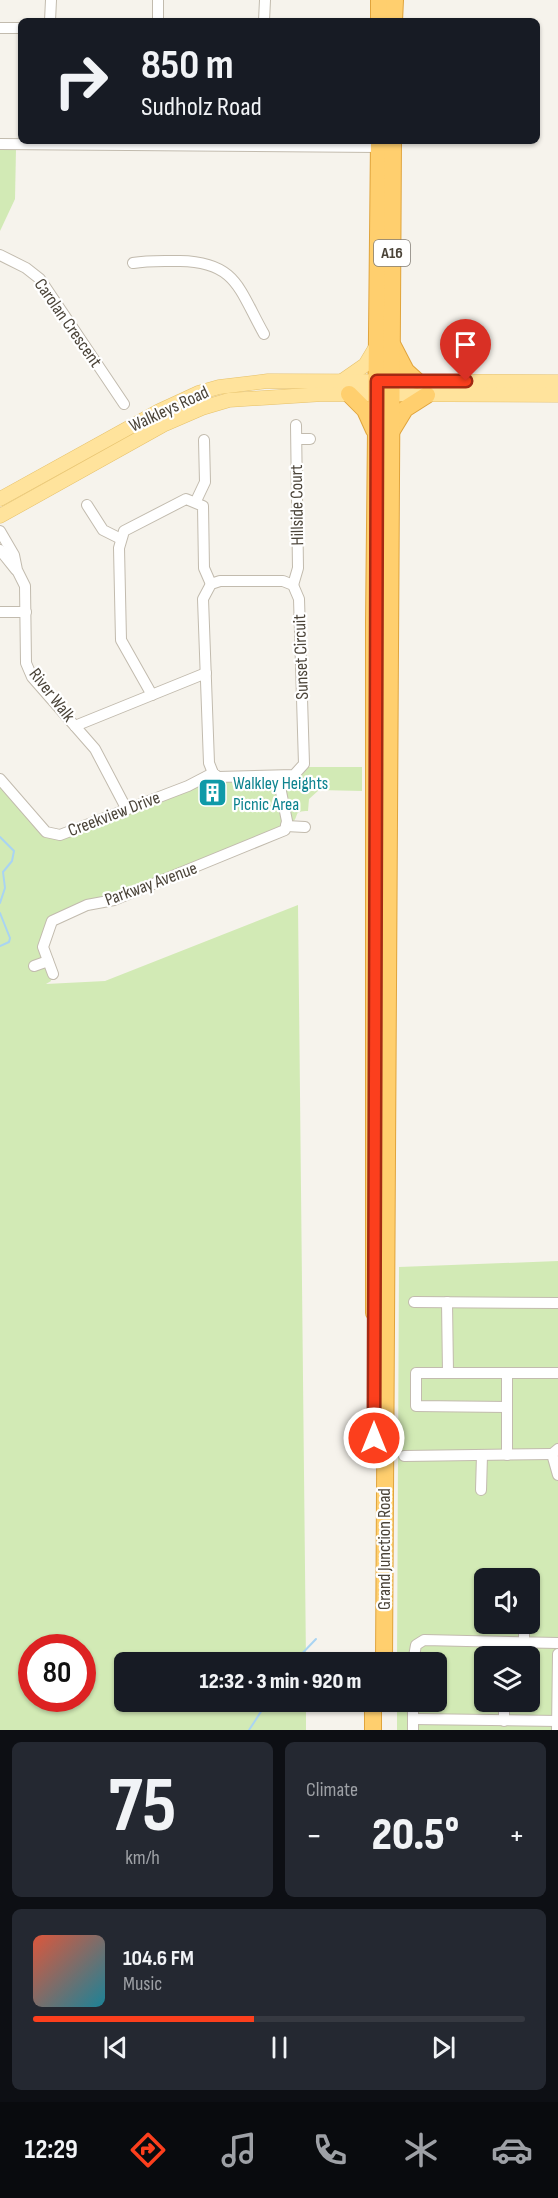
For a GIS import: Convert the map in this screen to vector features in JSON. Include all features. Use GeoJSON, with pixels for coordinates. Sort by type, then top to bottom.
{"type":"FeatureCollection","features":[{"type":"Feature","properties":{"kind":"highway"},"geometry":{"type":"LineString","coordinates":[[379,0],[379,18]]}},
{"type":"Feature","properties":{"kind":"highway"},"geometry":{"type":"LineString","coordinates":[[394,18],[395,0]]}},
{"type":"Feature","properties":{"kind":"highway","name":"Grand Junction Road"},"geometry":{"type":"LineString","coordinates":[[384,1652],[380,1270],[386,144]]}},
{"type":"Feature","properties":{"kind":"highway"},"geometry":{"type":"LineString","coordinates":[[346,387],[383,435],[422,388],[384,344]]}},
{"type":"Feature","properties":{"kind":"highway","name":"Grand Junction Road"},"geometry":{"type":"LineString","coordinates":[[373,1652],[380,1270]]}},
{"type":"Feature","properties":{"kind":"highway"},"geometry":{"type":"LineString","coordinates":[[373,1712],[373,1730]]}},
{"type":"Feature","properties":{"kind":"highway"},"geometry":{"type":"LineString","coordinates":[[384,1712],[384,1730]]}},
{"type":"Feature","properties":{"kind":"main road"},"geometry":{"type":"LineString","coordinates":[[346,387],[384,344]]}},
{"type":"Feature","properties":{"kind":"main road","name":"Walkleys Road"},"geometry":{"type":"LineString","coordinates":[[0,499],[150,416],[198,393],[254,382],[422,388]]}},
{"type":"Feature","properties":{"kind":"main road"},"geometry":{"type":"LineString","coordinates":[[422,388],[558,382]]}},
{"type":"Feature","properties":{"kind":"main road","name":"Walkleys Road"},"geometry":{"type":"LineString","coordinates":[[0,516],[165,424],[202,408],[252,397],[346,387]]}},
{"type":"Feature","properties":{"kind":"main road"},"geometry":{"type":"LineString","coordinates":[[422,388],[558,395]]}},
{"type":"Feature","properties":{"kind":"street"},"geometry":{"type":"LineString","coordinates":[[50,18],[51,0]]}},
{"type":"Feature","properties":{"kind":"street"},"geometry":{"type":"LineString","coordinates":[[158,0],[158,18]]}},
{"type":"Feature","properties":{"kind":"street"},"geometry":{"type":"LineString","coordinates":[[264,18],[265,0]]}},
{"type":"Feature","properties":{"kind":"street"},"geometry":{"type":"LineString","coordinates":[[0,28],[18,28]]}},
{"type":"Feature","properties":{"kind":"street"},"geometry":{"type":"LineString","coordinates":[[0,144],[18,144]]}},
{"type":"Feature","properties":{"kind":"street","name":"Carolan Crescent"},"geometry":{"type":"LineString","coordinates":[[0,255],[26,268],[40,279],[124,404]]}},
{"type":"Feature","properties":{"kind":"street"},"geometry":{"type":"LineString","coordinates":[[133,263],[150,260],[199,261],[218,266],[234,281],[264,334]]}},
{"type":"Feature","properties":{"kind":"street","name":"Hillside Court"},"geometry":{"type":"LineString","coordinates":[[292,585],[298,568],[296,425]]}},
{"type":"Feature","properties":{"kind":"street"},"geometry":{"type":"LineString","coordinates":[[297,439],[310,439]]}},
{"type":"Feature","properties":{"kind":"street"},"geometry":{"type":"LineString","coordinates":[[196,501],[205,482],[204,440]]}},
{"type":"Feature","properties":{"kind":"street"},"geometry":{"type":"LineString","coordinates":[[152,695],[121,640],[121,539],[124,531],[186,499],[196,501],[203,506],[204,568],[211,584]]}},
{"type":"Feature","properties":{"kind":"street"},"geometry":{"type":"LineString","coordinates":[[87,505],[103,530],[121,539]]}},
{"type":"Feature","properties":{"kind":"street","name":"River Walk"},"geometry":{"type":"LineString","coordinates":[[0,531],[14,555],[17,570]]}},
{"type":"Feature","properties":{"kind":"street","name":"River Walk"},"geometry":{"type":"LineString","coordinates":[[0,550],[17,570],[25,586],[26,663],[32,677],[95,749],[126,808]]}},
{"type":"Feature","properties":{"kind":"street"},"geometry":{"type":"LineString","coordinates":[[213,773],[209,764],[203,599],[211,584],[220,581],[282,581],[292,585]]}},
{"type":"Feature","properties":{"kind":"street","name":"Sunset Circuit"},"geometry":{"type":"LineString","coordinates":[[213,773],[218,777],[278,777],[294,775],[304,764],[299,599],[292,585]]}},
{"type":"Feature","properties":{"kind":"street"},"geometry":{"type":"LineString","coordinates":[[0,612],[26,612]]}},
{"type":"Feature","properties":{"kind":"street"},"geometry":{"type":"LineString","coordinates":[[75,726],[206,673]]}},
{"type":"Feature","properties":{"kind":"street","name":"Creekview Drive"},"geometry":{"type":"LineString","coordinates":[[0,779],[46,832],[60,835],[188,786],[213,773]]}},
{"type":"Feature","properties":{"kind":"street"},"geometry":{"type":"LineString","coordinates":[[278,777],[286,826],[305,827]]}},
{"type":"Feature","properties":{"kind":"street","name":"Parkway Avenue"},"geometry":{"type":"LineString","coordinates":[[53,974],[43,947],[52,921],[87,905],[114,900],[272,837],[285,830],[286,826]]}},
{"type":"Feature","properties":{"kind":"street"},"geometry":{"type":"LineString","coordinates":[[34,966],[48,961]]}},
{"type":"Feature","properties":{"kind":"street"},"geometry":{"type":"LineString","coordinates":[[414,1302],[558,1303]]}},
{"type":"Feature","properties":{"kind":"street"},"geometry":{"type":"LineString","coordinates":[[447,1302],[448,1373]]}},
{"type":"Feature","properties":{"kind":"street"},"geometry":{"type":"LineString","coordinates":[[507,1407],[416,1406],[416,1373],[558,1373]]}},
{"type":"Feature","properties":{"kind":"street"},"geometry":{"type":"LineString","coordinates":[[507,1373],[507,1455]]}},
{"type":"Feature","properties":{"kind":"street"},"geometry":{"type":"LineString","coordinates":[[404,1456],[555,1452],[558,1475]]}},
{"type":"Feature","properties":{"kind":"street"},"geometry":{"type":"LineString","coordinates":[[482,1455],[482,1490]]}},
{"type":"Feature","properties":{"kind":"street"},"geometry":{"type":"LineString","coordinates":[[524,1634],[524,1642]]}},
{"type":"Feature","properties":{"kind":"street"},"geometry":{"type":"LineString","coordinates":[[415,1652],[416,1645],[424,1640],[558,1643]]}},
{"type":"Feature","properties":{"kind":"street"},"geometry":{"type":"LineString","coordinates":[[505,1642],[505,1646]]}},
{"type":"Feature","properties":{"kind":"street"},"geometry":{"type":"LineString","coordinates":[[557,1730],[558,1654]]}},
{"type":"Feature","properties":{"kind":"street"},"geometry":{"type":"LineString","coordinates":[[413,1725],[557,1721]]}},
{"type":"Feature","properties":{"kind":"green space"},"geometry":{"type":"Polygon","coordinates":[[[0,149],[16,149],[15,199],[0,231],[0,149]]]}},
{"type":"Feature","properties":{"kind":"green space"},"geometry":{"type":"Polygon","coordinates":[[[305,767],[362,767],[362,791],[319,790],[309,799],[308,811],[298,813],[292,823],[284,785],[302,775],[305,767]]]}},
{"type":"Feature","properties":{"kind":"green space"},"geometry":{"type":"Polygon","coordinates":[[[213,773],[274,783],[279,792],[282,803],[281,826],[52,921],[43,947],[51,981],[46,984],[105,981],[298,905],[306,1652],[114,1652],[114,1712],[306,1712],[306,1730],[0,1730],[0,779],[46,832],[60,835],[213,773]]]}},
{"type":"Feature","properties":{"kind":"green space"},"geometry":{"type":"Polygon","coordinates":[[[558,1261],[558,1730],[397,1730],[397,1712],[447,1712],[447,1652],[397,1652],[399,1267],[558,1261]]]}},
{"type":"Feature","properties":{"kind":"waterway"},"geometry":{"type":"LineString","coordinates":[[0,837],[14,851],[12,861],[3,872],[5,888],[0,903]]}},
{"type":"Feature","properties":{"kind":"waterway"},"geometry":{"type":"LineString","coordinates":[[0,913],[10,938],[9,942],[0,946]]}},
{"type":"Feature","properties":{"kind":"waterway"},"geometry":{"type":"LineString","coordinates":[[304,1652],[316,1639]]}},
{"type":"Feature","properties":{"kind":"waterway"},"geometry":{"type":"LineString","coordinates":[[249,1730],[261,1712]]}},
{"type":"Feature","properties":{"kind":"place","name":"Walkley Heights Picnic Area"},"geometry":{"type":"Point","coordinates":[212,793]}},
{"type":"Feature","properties":{"kind":"route"},"geometry":{"type":"LineString","coordinates":[[374,1438],[374,623],[377,381],[466,381]]}}]}
